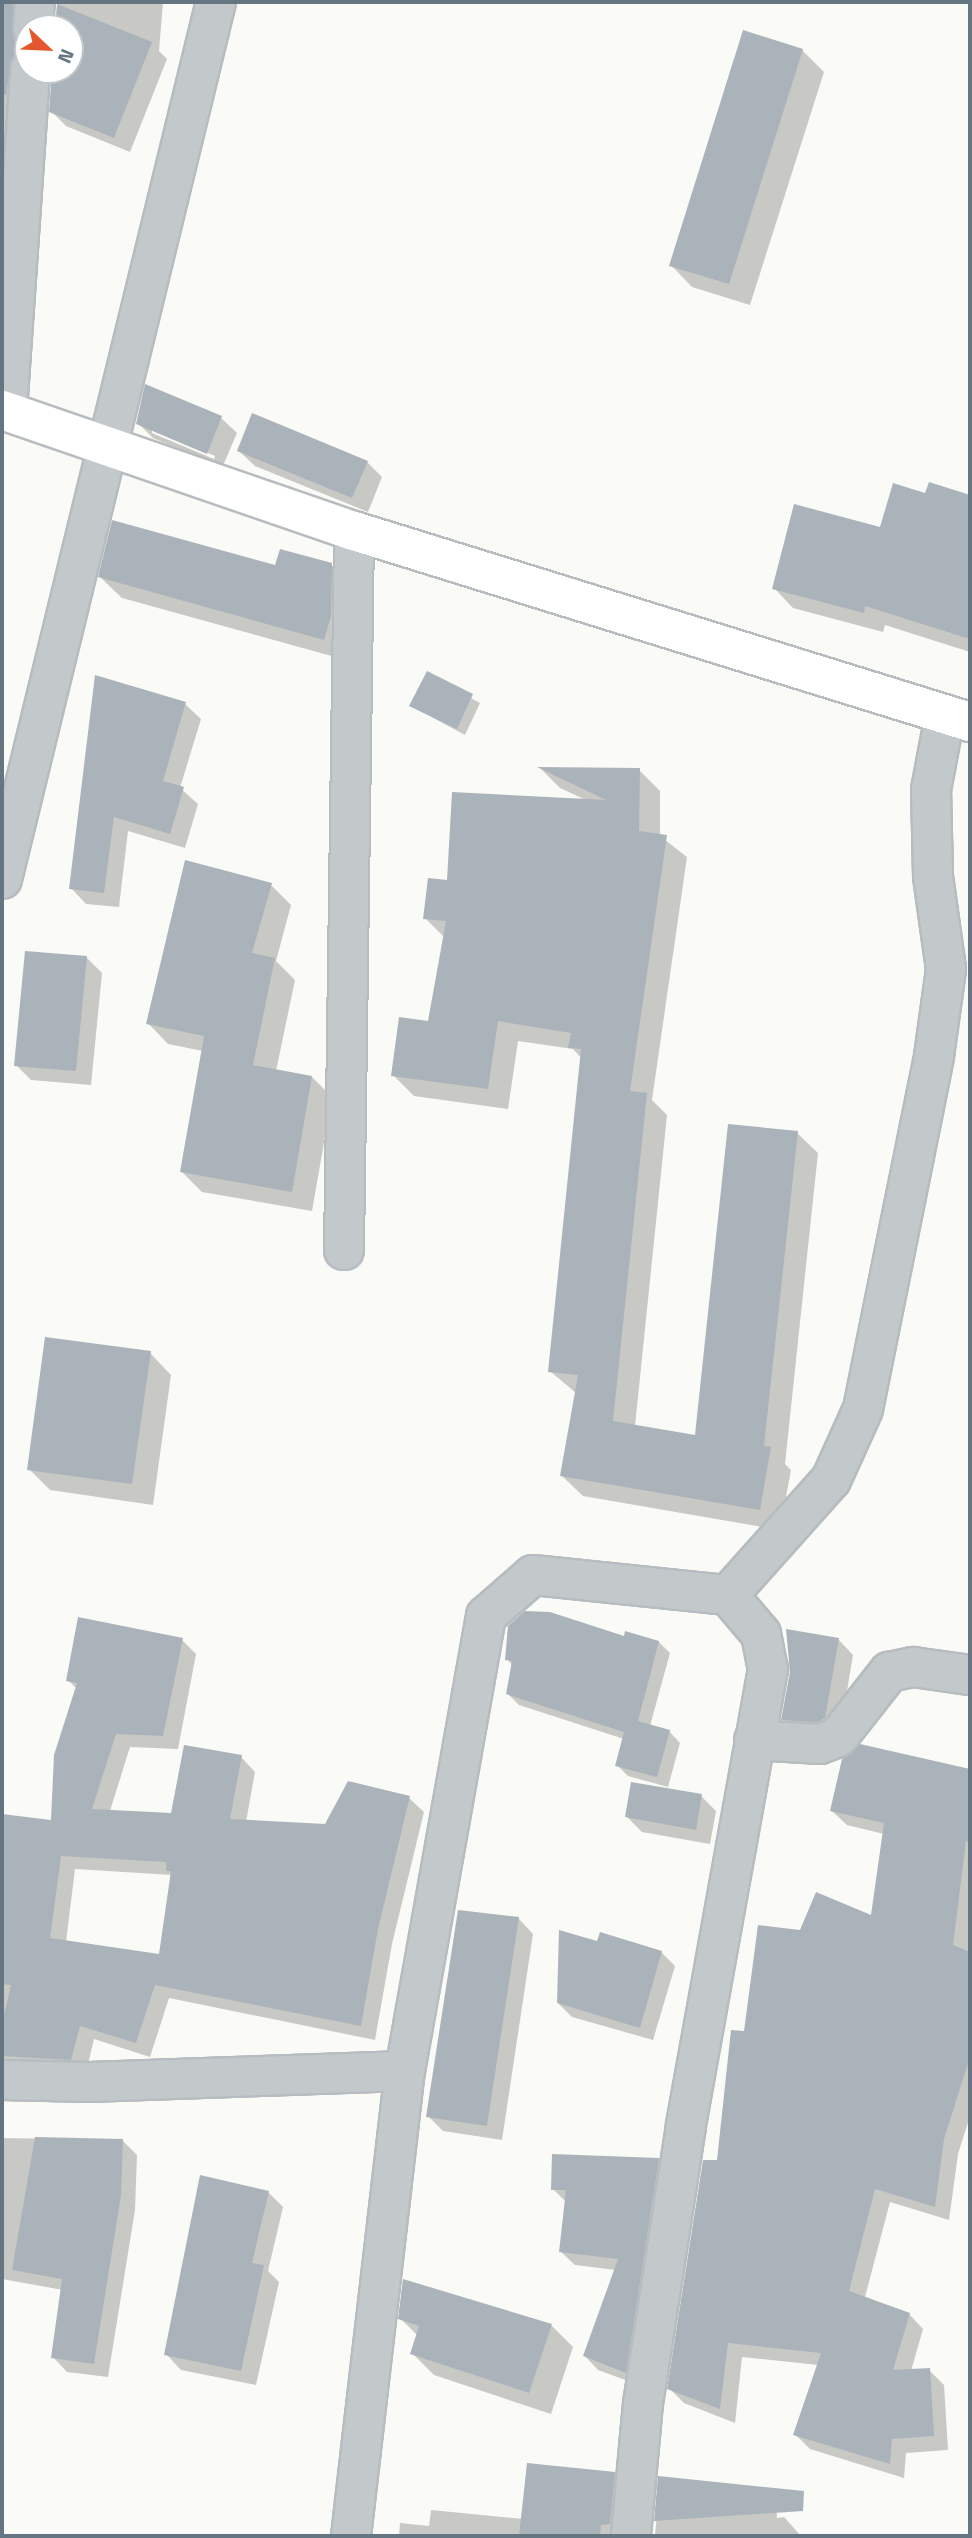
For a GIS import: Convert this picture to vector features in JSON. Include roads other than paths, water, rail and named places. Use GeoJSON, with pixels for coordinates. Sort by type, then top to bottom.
{"type":"FeatureCollection","features":[{"type":"Feature","properties":{"kind":"main road"},"geometry":{"type":"LineString","coordinates":[[4,410],[107,448],[354,531],[958,719]]}},
{"type":"Feature","properties":{"kind":"street"},"geometry":{"type":"LineString","coordinates":[[2,878],[216,2]]}},
{"type":"Feature","properties":{"kind":"street"},"geometry":{"type":"LineString","coordinates":[[4,410],[29,84]]}},
{"type":"Feature","properties":{"kind":"street"},"geometry":{"type":"LineString","coordinates":[[344,1250],[354,531]]}},
{"type":"Feature","properties":{"kind":"street"},"geometry":{"type":"LineString","coordinates":[[728,1595],[831,1480],[863,1409],[934,1056],[946,969],[933,876],[931,790],[958,719]]}},
{"type":"Feature","properties":{"kind":"street"},"geometry":{"type":"LineString","coordinates":[[351,2536],[405,2071],[486,1616],[533,1576],[728,1595],[761,1634],[768,1669],[679,2168],[643,2403],[631,2536]]}},
{"type":"Feature","properties":{"kind":"street"},"geometry":{"type":"LineString","coordinates":[[754,1740],[820,1744],[838,1737],[890,1672],[914,1667],[970,1675]]}},
{"type":"Feature","properties":{"kind":"street"},"geometry":{"type":"LineString","coordinates":[[2,2080],[89,2082],[405,2071]]}}]}
